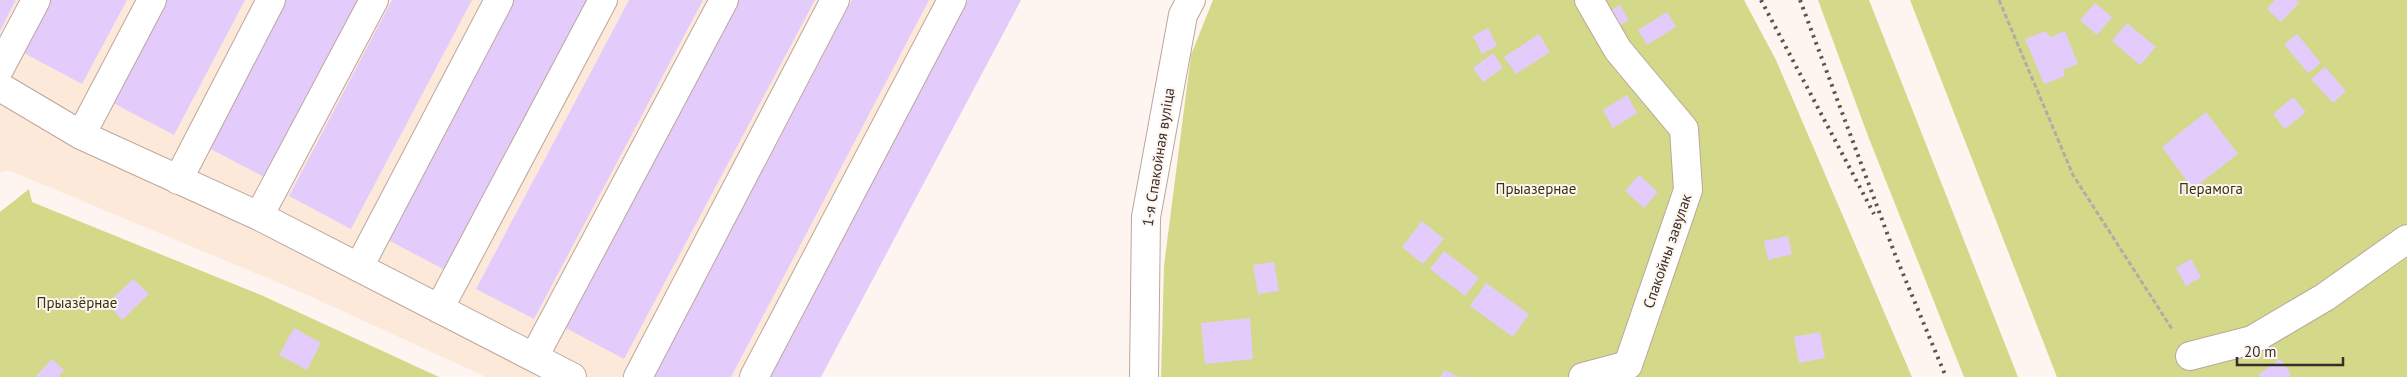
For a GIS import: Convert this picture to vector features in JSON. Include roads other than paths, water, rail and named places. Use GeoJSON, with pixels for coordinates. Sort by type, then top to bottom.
{"type":"FeatureCollection","features":[{"type":"Feature","properties":{"kind":"street"},"geometry":{"type":"LineString","coordinates":[[0,68],[36,0]]}},
{"type":"Feature","properties":{"kind":"street"},"geometry":{"type":"LineString","coordinates":[[81,135],[152,0]]}},
{"type":"Feature","properties":{"kind":"street"},"geometry":{"type":"LineString","coordinates":[[178,180],[271,0]]}},
{"type":"Feature","properties":{"kind":"street"},"geometry":{"type":"LineString","coordinates":[[259,216],[374,0]]}},
{"type":"Feature","properties":{"kind":"street"},"geometry":{"type":"LineString","coordinates":[[359,267],[498,0]]}},
{"type":"Feature","properties":{"kind":"street"},"geometry":{"type":"LineString","coordinates":[[438,309],[603,0]]}},
{"type":"Feature","properties":{"kind":"street"},"geometry":{"type":"LineString","coordinates":[[534,357],[724,0]]}},
{"type":"Feature","properties":{"kind":"street"},"geometry":{"type":"LineString","coordinates":[[638,377],[835,0]]}},
{"type":"Feature","properties":{"kind":"street"},"geometry":{"type":"LineString","coordinates":[[754,377],[952,0]]}},
{"type":"Feature","properties":{"kind":"street","name":"1-я Спакойная вуліца"},"geometry":{"type":"LineString","coordinates":[[1144,377],[1146,217],[1183,15],[1191,0]]}},
{"type":"Feature","properties":{"kind":"street","name":"Спакойны завулак"},"geometry":{"type":"LineString","coordinates":[[1583,377],[1632,371],[1688,190],[1684,129],[1618,50],[1590,0]]}},
{"type":"Feature","properties":{"kind":"street"},"geometry":{"type":"LineString","coordinates":[[0,87],[81,135],[259,216],[572,377]]}},
{"type":"Feature","properties":{"kind":"street"},"geometry":{"type":"LineString","coordinates":[[2190,356],[2252,340],[2325,297],[2407,239]]}},
{"type":"Feature","properties":{"kind":"railway"},"geometry":{"type":"LineString","coordinates":[[1761,0],[1874,214]]}},
{"type":"Feature","properties":{"kind":"railway"},"geometry":{"type":"LineString","coordinates":[[1800,0],[1896,257],[1946,377]]}},
{"type":"Feature","properties":{"kind":"park label","name":"Прыазернае"},"geometry":{"type":"Point","coordinates":[1536,188]}},
{"type":"Feature","properties":{"kind":"park label","name":"Перамога"},"geometry":{"type":"Point","coordinates":[2211,188]}},
{"type":"Feature","properties":{"kind":"park label","name":"Прыазёрнае"},"geometry":{"type":"Point","coordinates":[77,302]}}]}
